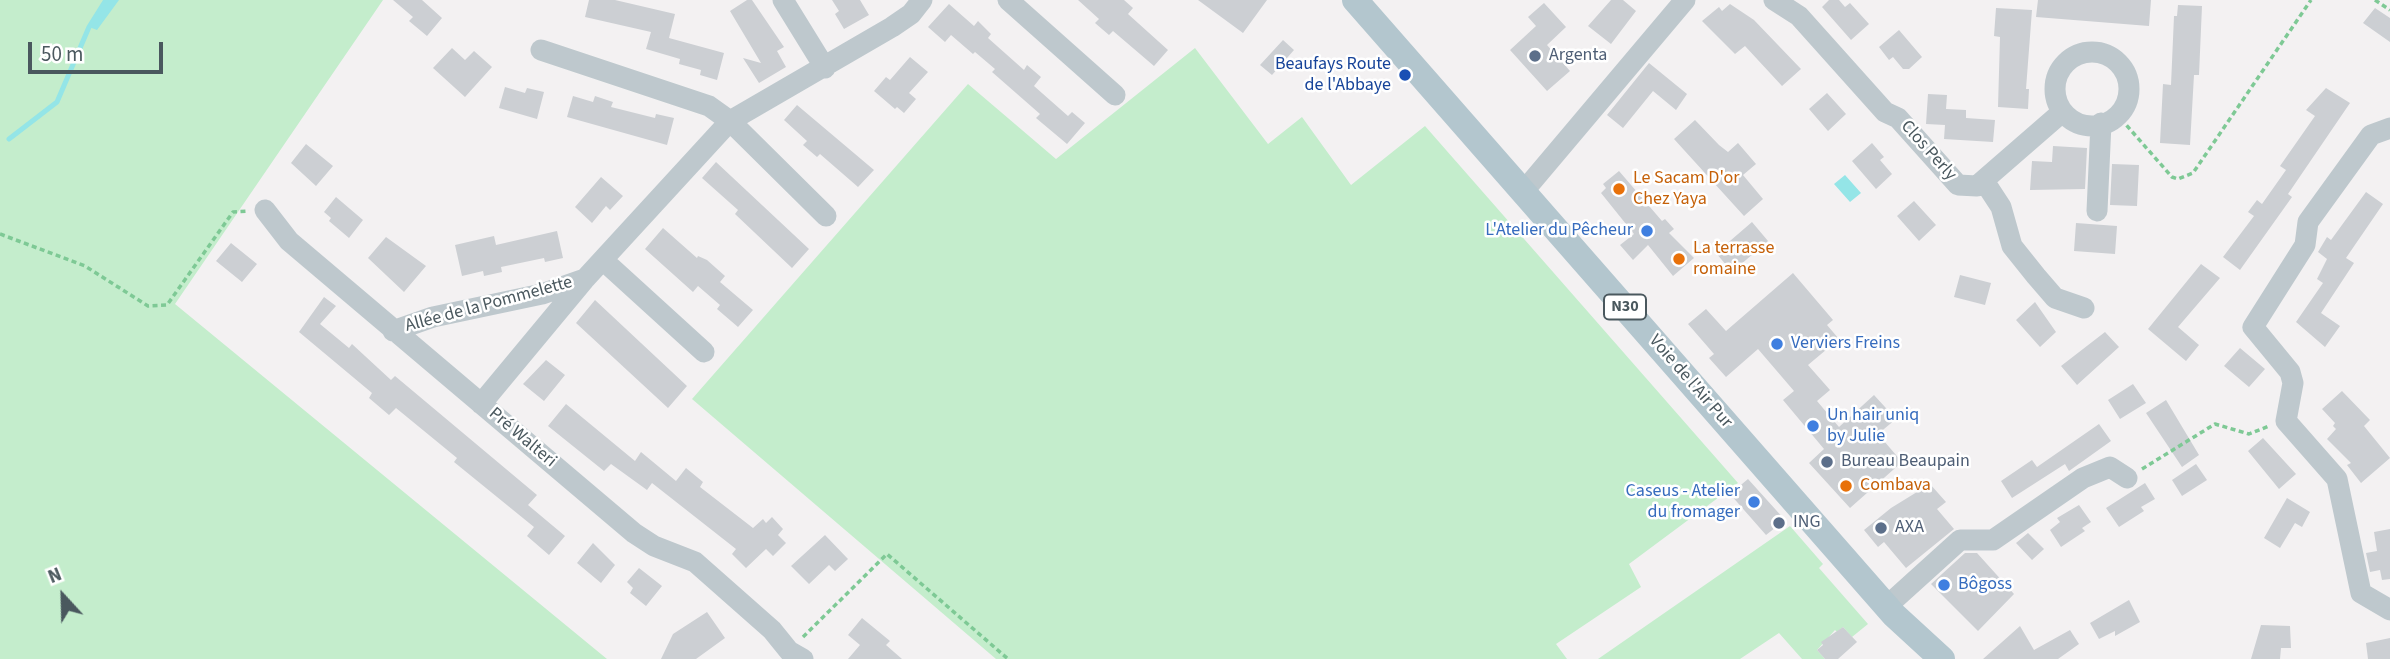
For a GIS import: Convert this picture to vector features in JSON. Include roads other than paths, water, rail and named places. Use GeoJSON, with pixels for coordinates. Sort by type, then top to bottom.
{"type":"FeatureCollection","features":[{"type":"Feature","properties":{"kind":"main road","name":"Voie de l'Air Pur"},"geometry":{"type":"LineString","coordinates":[[1355,0],[1890,610]]}},
{"type":"Feature","properties":{"kind":"main road","name":"N30"},"geometry":{"type":"LineString","coordinates":[[1890,610],[1942,659]]}},
{"type":"Feature","properties":{"kind":"street"},"geometry":{"type":"LineString","coordinates":[[783,0],[825,68]]}},
{"type":"Feature","properties":{"kind":"street","name":"Allée de la Pommelette"},"geometry":{"type":"LineString","coordinates":[[481,404],[584,280],[730,121],[825,68],[901,21],[922,0]]}},
{"type":"Feature","properties":{"kind":"street"},"geometry":{"type":"LineString","coordinates":[[1008,0],[1115,95]]}},
{"type":"Feature","properties":{"kind":"street"},"geometry":{"type":"LineString","coordinates":[[1523,192],[1685,0]]}},
{"type":"Feature","properties":{"kind":"street","name":"Clos Perly"},"geometry":{"type":"LineString","coordinates":[[1774,0],[1799,16],[1885,112],[1898,118],[1958,185],[1977,186],[2061,113]]}},
{"type":"Feature","properties":{"kind":"street"},"geometry":{"type":"LineString","coordinates":[[541,50],[709,106],[730,121],[826,216]]}},
{"type":"Feature","properties":{"kind":"street"},"geometry":{"type":"LineString","coordinates":[[2102,53],[2124,68],[2131,91],[2127,105],[2109,120],[2084,126],[2061,113],[2055,94],[2057,76],[2066,63],[2078,55],[2102,53]]}},
{"type":"Feature","properties":{"kind":"street"},"geometry":{"type":"LineString","coordinates":[[2097,211],[2109,120]]}},
{"type":"Feature","properties":{"kind":"street"},"geometry":{"type":"LineString","coordinates":[[2390,128],[2371,135],[2308,222],[2305,245],[2253,327],[2290,372],[2293,383],[2286,417],[2288,426],[2337,479],[2361,593],[2390,610]]}},
{"type":"Feature","properties":{"kind":"street"},"geometry":{"type":"LineString","coordinates":[[1984,181],[2001,207],[2012,246],[2054,298],[2084,309]]}},
{"type":"Feature","properties":{"kind":"street","name":"Pré Walteri"},"geometry":{"type":"LineString","coordinates":[[265,210],[289,241],[634,533],[654,546],[695,562],[772,629],[791,656]]}},
{"type":"Feature","properties":{"kind":"street"},"geometry":{"type":"LineString","coordinates":[[604,261],[704,352]]}},
{"type":"Feature","properties":{"kind":"street","name":"Allée de la Pommelette"},"geometry":{"type":"LineString","coordinates":[[393,331],[433,317],[542,294],[584,280]]}},
{"type":"Feature","properties":{"kind":"street"},"geometry":{"type":"LineString","coordinates":[[1890,610],[1960,540],[1993,540],[2083,478],[2110,467],[2127,478]]}},
{"type":"Feature","properties":{"kind":"water"},"geometry":{"type":"Polygon","coordinates":[[[106,0],[119,0],[97,30],[89,27],[106,0]]]}},
{"type":"Feature","properties":{"kind":"water"},"geometry":{"type":"Polygon","coordinates":[[[1845,175],[1861,193],[1850,202],[1834,184],[1845,175]]]}},
{"type":"Feature","properties":{"kind":"waterway"},"geometry":{"type":"LineString","coordinates":[[9,139],[57,102],[89,27],[106,0]]}},
{"type":"Feature","properties":{"kind":"place","name":"Argenta"},"geometry":{"type":"Point","coordinates":[1535,56]}},
{"type":"Feature","properties":{"kind":"place","name":"Beaufays Route de l'Abbaye"},"geometry":{"type":"Point","coordinates":[1405,75]}},
{"type":"Feature","properties":{"kind":"place","name":"Le Sacam D'or Chez Yaya"},"geometry":{"type":"Point","coordinates":[1619,189]}},
{"type":"Feature","properties":{"kind":"place","name":"L'Atelier du Pêcheur"},"geometry":{"type":"Point","coordinates":[1647,231]}},
{"type":"Feature","properties":{"kind":"place","name":"La terrasse romaine"},"geometry":{"type":"Point","coordinates":[1679,259]}},
{"type":"Feature","properties":{"kind":"place","name":"Verviers Freins"},"geometry":{"type":"Point","coordinates":[1777,344]}},
{"type":"Feature","properties":{"kind":"place","name":"Un hair uniq by Julie"},"geometry":{"type":"Point","coordinates":[1813,426]}},
{"type":"Feature","properties":{"kind":"place","name":"Bureau Beaupain"},"geometry":{"type":"Point","coordinates":[1827,462]}},
{"type":"Feature","properties":{"kind":"place","name":"Combava"},"geometry":{"type":"Point","coordinates":[1846,486]}},
{"type":"Feature","properties":{"kind":"place","name":"Caseus - Atelier du fromager"},"geometry":{"type":"Point","coordinates":[1754,502]}},
{"type":"Feature","properties":{"kind":"place","name":"ING"},"geometry":{"type":"Point","coordinates":[1779,523]}},
{"type":"Feature","properties":{"kind":"place","name":"AXA"},"geometry":{"type":"Point","coordinates":[1881,528]}},
{"type":"Feature","properties":{"kind":"place","name":"Bôgoss"},"geometry":{"type":"Point","coordinates":[1944,585]}}]}
